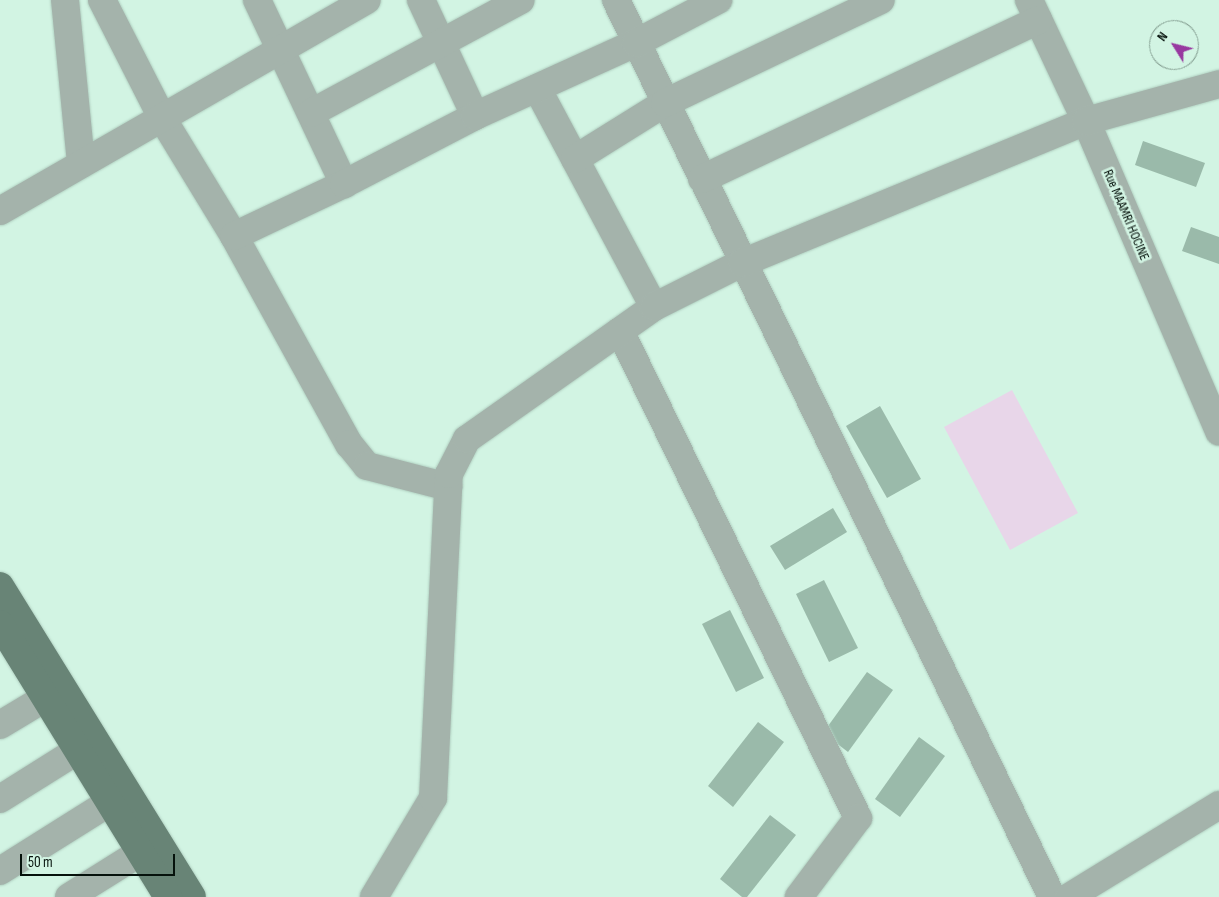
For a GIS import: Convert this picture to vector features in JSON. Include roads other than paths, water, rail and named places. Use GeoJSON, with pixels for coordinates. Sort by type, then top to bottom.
{"type":"FeatureCollection","features":[{"type":"Feature","properties":{"kind":"main road"},"geometry":{"type":"LineString","coordinates":[[0,586],[192,897]]}},
{"type":"Feature","properties":{"kind":"main road"},"geometry":{"type":"LineString","coordinates":[[4,638],[78,750],[168,897]]}},
{"type":"Feature","properties":{"kind":"street"},"geometry":{"type":"LineString","coordinates":[[65,0],[81,164]]}},
{"type":"Feature","properties":{"kind":"street"},"geometry":{"type":"LineString","coordinates":[[102,0],[162,118],[234,236],[348,444],[368,466],[448,487]]}},
{"type":"Feature","properties":{"kind":"street"},"geometry":{"type":"LineString","coordinates":[[257,0],[282,49],[344,184]]}},
{"type":"Feature","properties":{"kind":"street"},"geometry":{"type":"LineString","coordinates":[[0,211],[367,0]]}},
{"type":"Feature","properties":{"kind":"street"},"geometry":{"type":"LineString","coordinates":[[421,0],[475,116]]}},
{"type":"Feature","properties":{"kind":"street"},"geometry":{"type":"LineString","coordinates":[[311,112],[522,0]]}},
{"type":"Feature","properties":{"kind":"street"},"geometry":{"type":"LineString","coordinates":[[616,0],[742,263],[1052,897]]}},
{"type":"Feature","properties":{"kind":"street"},"geometry":{"type":"LineString","coordinates":[[234,236],[344,184],[475,116],[636,43],[718,0]]}},
{"type":"Feature","properties":{"kind":"street"},"geometry":{"type":"LineString","coordinates":[[575,159],[665,103],[881,0]]}},
{"type":"Feature","properties":{"kind":"street"},"geometry":{"type":"LineString","coordinates":[[702,179],[1033,10]]}},
{"type":"Feature","properties":{"kind":"street","name":"Rue MAAMRI HOCINE"},"geometry":{"type":"LineString","coordinates":[[1033,10],[1086,121],[1219,432]]}},
{"type":"Feature","properties":{"kind":"street"},"geometry":{"type":"LineString","coordinates":[[374,897],[433,798],[449,474],[467,439],[654,307],[742,263],[1086,121],[1219,84]]}},
{"type":"Feature","properties":{"kind":"street"},"geometry":{"type":"LineString","coordinates":[[538,88],[654,307]]}},
{"type":"Feature","properties":{"kind":"street"},"geometry":{"type":"LineString","coordinates":[[620,331],[858,818],[799,897]]}},
{"type":"Feature","properties":{"kind":"street"},"geometry":{"type":"LineString","coordinates":[[0,725],[45,698]]}},
{"type":"Feature","properties":{"kind":"street"},"geometry":{"type":"LineString","coordinates":[[0,799],[78,750]]}},
{"type":"Feature","properties":{"kind":"street"},"geometry":{"type":"LineString","coordinates":[[0,871],[110,802]]}},
{"type":"Feature","properties":{"kind":"street"},"geometry":{"type":"LineString","coordinates":[[1069,897],[1219,805]]}},
{"type":"Feature","properties":{"kind":"street"},"geometry":{"type":"LineString","coordinates":[[69,897],[141,852]]}}]}
